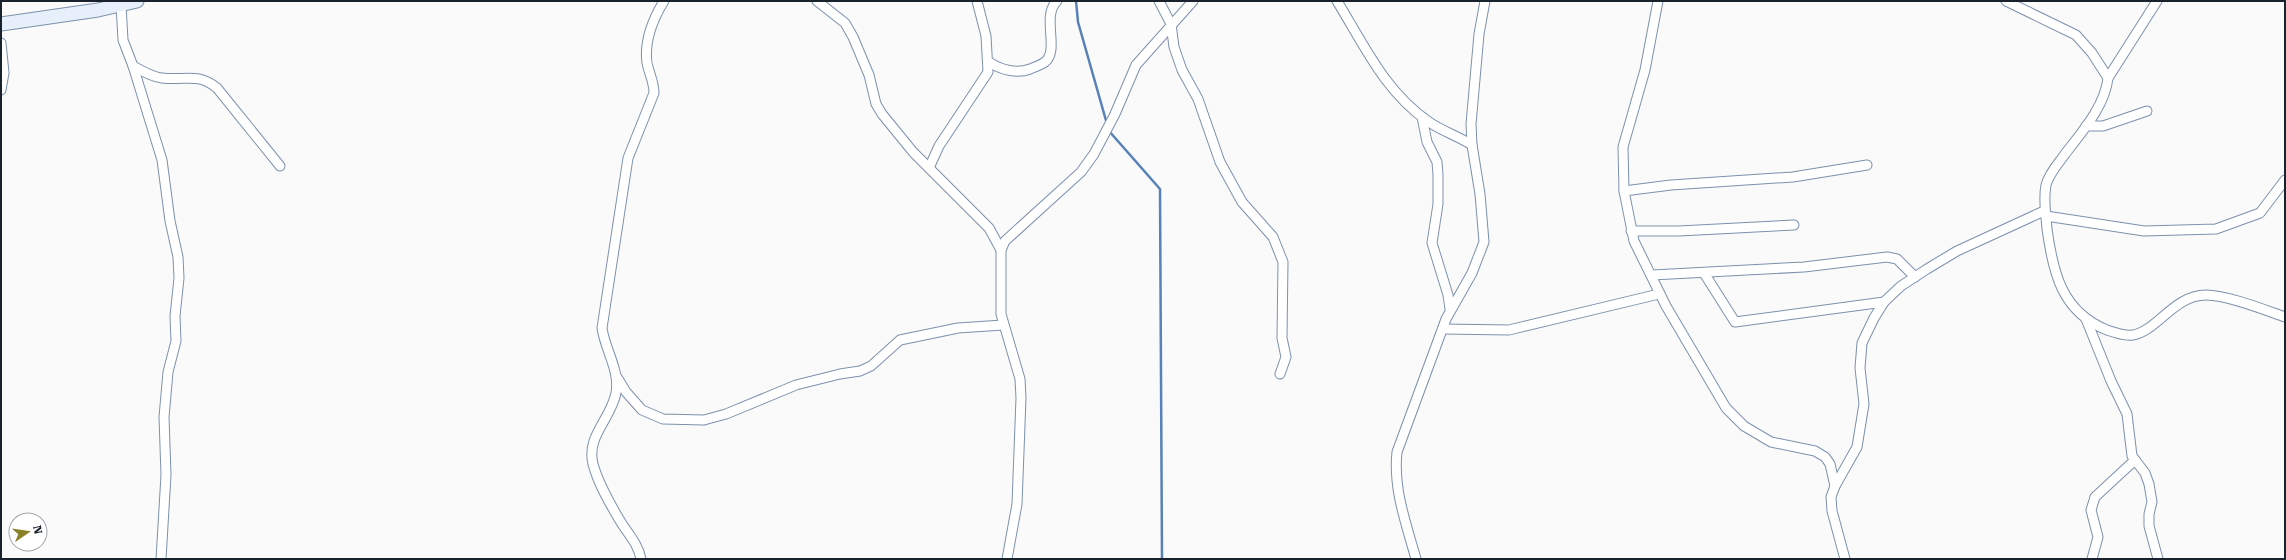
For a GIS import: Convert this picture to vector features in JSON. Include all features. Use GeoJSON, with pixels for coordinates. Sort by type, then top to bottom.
{"type":"FeatureCollection","features":[{"type":"Feature","properties":{"kind":"street"},"geometry":{"type":"LineString","coordinates":[[1,24],[137,1]]}},
{"type":"Feature","properties":{"kind":"street"},"geometry":{"type":"LineString","coordinates":[[664,1],[652,24],[646,48],[647,64],[654,85],[654,93],[628,158],[602,328],[604,340],[617,377],[626,392],[642,410],[663,419],[684,421],[704,420],[726,414],[796,385],[840,374],[860,371],[871,366],[900,340],[958,328],[1003,325]]}},
{"type":"Feature","properties":{"kind":"street"},"geometry":{"type":"LineString","coordinates":[[817,1],[845,23],[853,37],[870,76],[879,109],[913,152],[989,228],[1000,250]]}},
{"type":"Feature","properties":{"kind":"street"},"geometry":{"type":"LineString","coordinates":[[929,168],[938,146],[985,79],[988,72],[989,62],[986,36],[977,1]]}},
{"type":"Feature","properties":{"kind":"street"},"geometry":{"type":"LineString","coordinates":[[989,62],[1015,72],[1027,70],[1044,63],[1050,54],[1051,9],[1057,1]]}},
{"type":"Feature","properties":{"kind":"street"},"geometry":{"type":"LineString","coordinates":[[1159,1],[1170,24],[1174,47],[1185,77],[1198,99],[1220,162],[1242,202],[1273,237],[1283,262],[1282,338],[1286,358],[1280,374]]}},
{"type":"Feature","properties":{"kind":"street"},"geometry":{"type":"LineString","coordinates":[[1007,559],[1017,504],[1021,423],[1020,379],[1003,325],[1000,296],[1000,250],[1004,241],[1081,172],[1094,154],[1120,104],[1136,65],[1170,24],[1193,1]]}},
{"type":"Feature","properties":{"kind":"street"},"geometry":{"type":"LineString","coordinates":[[1348,1],[1338,3],[1392,89],[1422,117],[1472,145]]}},
{"type":"Feature","properties":{"kind":"street"},"geometry":{"type":"LineString","coordinates":[[1416,559],[1401,509],[1395,471],[1397,452],[1450,309],[1472,272],[1484,242],[1481,202],[1472,145],[1472,100],[1484,1]]}},
{"type":"Feature","properties":{"kind":"street"},"geometry":{"type":"LineString","coordinates":[[1658,1],[1645,70],[1623,147],[1624,192],[1631,231],[1652,275],[1659,294],[1726,408],[1744,426],[1771,442],[1815,451],[1825,457],[1830,464],[1835,486]]}},
{"type":"Feature","properties":{"kind":"street"},"geometry":{"type":"LineString","coordinates":[[2006,1],[2076,35],[2092,53],[2108,78]]}},
{"type":"Feature","properties":{"kind":"street"},"geometry":{"type":"LineString","coordinates":[[2157,1],[2108,78],[2104,95],[2086,126],[2048,179],[2044,198],[2045,214],[2050,248],[2058,283],[2067,299],[2086,319],[2099,327],[2119,334],[2132,335],[2147,329],[2169,310],[2184,302],[2206,295],[2226,298],[2285,317]]}},
{"type":"Feature","properties":{"kind":"street"},"geometry":{"type":"LineString","coordinates":[[119,4],[123,40],[133,66],[162,160],[179,266],[175,304],[176,341],[168,372],[164,417],[166,475],[161,559]]}},
{"type":"Feature","properties":{"kind":"street"},"geometry":{"type":"LineString","coordinates":[[1,43],[4,73],[1,90]]}},
{"type":"Feature","properties":{"kind":"street"},"geometry":{"type":"LineString","coordinates":[[133,66],[160,78],[195,77],[207,80],[217,88],[280,166]]}},
{"type":"Feature","properties":{"kind":"street"},"geometry":{"type":"LineString","coordinates":[[2086,126],[2103,126],[2147,111]]}},
{"type":"Feature","properties":{"kind":"street"},"geometry":{"type":"LineString","coordinates":[[1422,117],[1426,142],[1438,167],[1438,204],[1432,244],[1448,295],[1450,309]]}},
{"type":"Feature","properties":{"kind":"street"},"geometry":{"type":"LineString","coordinates":[[1624,192],[1671,185],[1788,178],[1867,164]]}},
{"type":"Feature","properties":{"kind":"street"},"geometry":{"type":"LineString","coordinates":[[1845,559],[1832,511],[1831,497],[1835,486],[1857,447],[1864,404],[1860,368],[1862,343],[1884,302],[1915,277],[1957,252],[2045,214],[2144,231],[2216,229],[2260,213],[2285,180]]}},
{"type":"Feature","properties":{"kind":"street"},"geometry":{"type":"LineString","coordinates":[[1631,231],[1679,231],[1794,226]]}},
{"type":"Feature","properties":{"kind":"street"},"geometry":{"type":"LineString","coordinates":[[1652,275],[1804,267],[1887,257],[1897,259],[1915,277]]}},
{"type":"Feature","properties":{"kind":"street"},"geometry":{"type":"LineString","coordinates":[[1704,273],[1734,322],[1884,302]]}},
{"type":"Feature","properties":{"kind":"street"},"geometry":{"type":"LineString","coordinates":[[1443,329],[1509,330],[1659,294]]}},
{"type":"Feature","properties":{"kind":"street"},"geometry":{"type":"LineString","coordinates":[[2086,319],[2111,381],[2128,414],[2131,453],[2145,473],[2149,484],[2152,502],[2149,514],[2149,526],[2158,559]]}},
{"type":"Feature","properties":{"kind":"street"},"geometry":{"type":"LineString","coordinates":[[617,377],[616,394],[609,414],[591,448],[593,464],[604,491],[638,547],[641,559]]}},
{"type":"Feature","properties":{"kind":"street"},"geometry":{"type":"LineString","coordinates":[[2092,559],[2098,538],[2091,510],[2095,497],[2135,460]]}},
{"type":"Feature","properties":{"kind":"waterway"},"geometry":{"type":"LineString","coordinates":[[1076,1],[1078,22],[1107,124]]}},
{"type":"Feature","properties":{"kind":"waterway"},"geometry":{"type":"LineString","coordinates":[[1109,131],[1160,189],[1162,559]]}}]}
